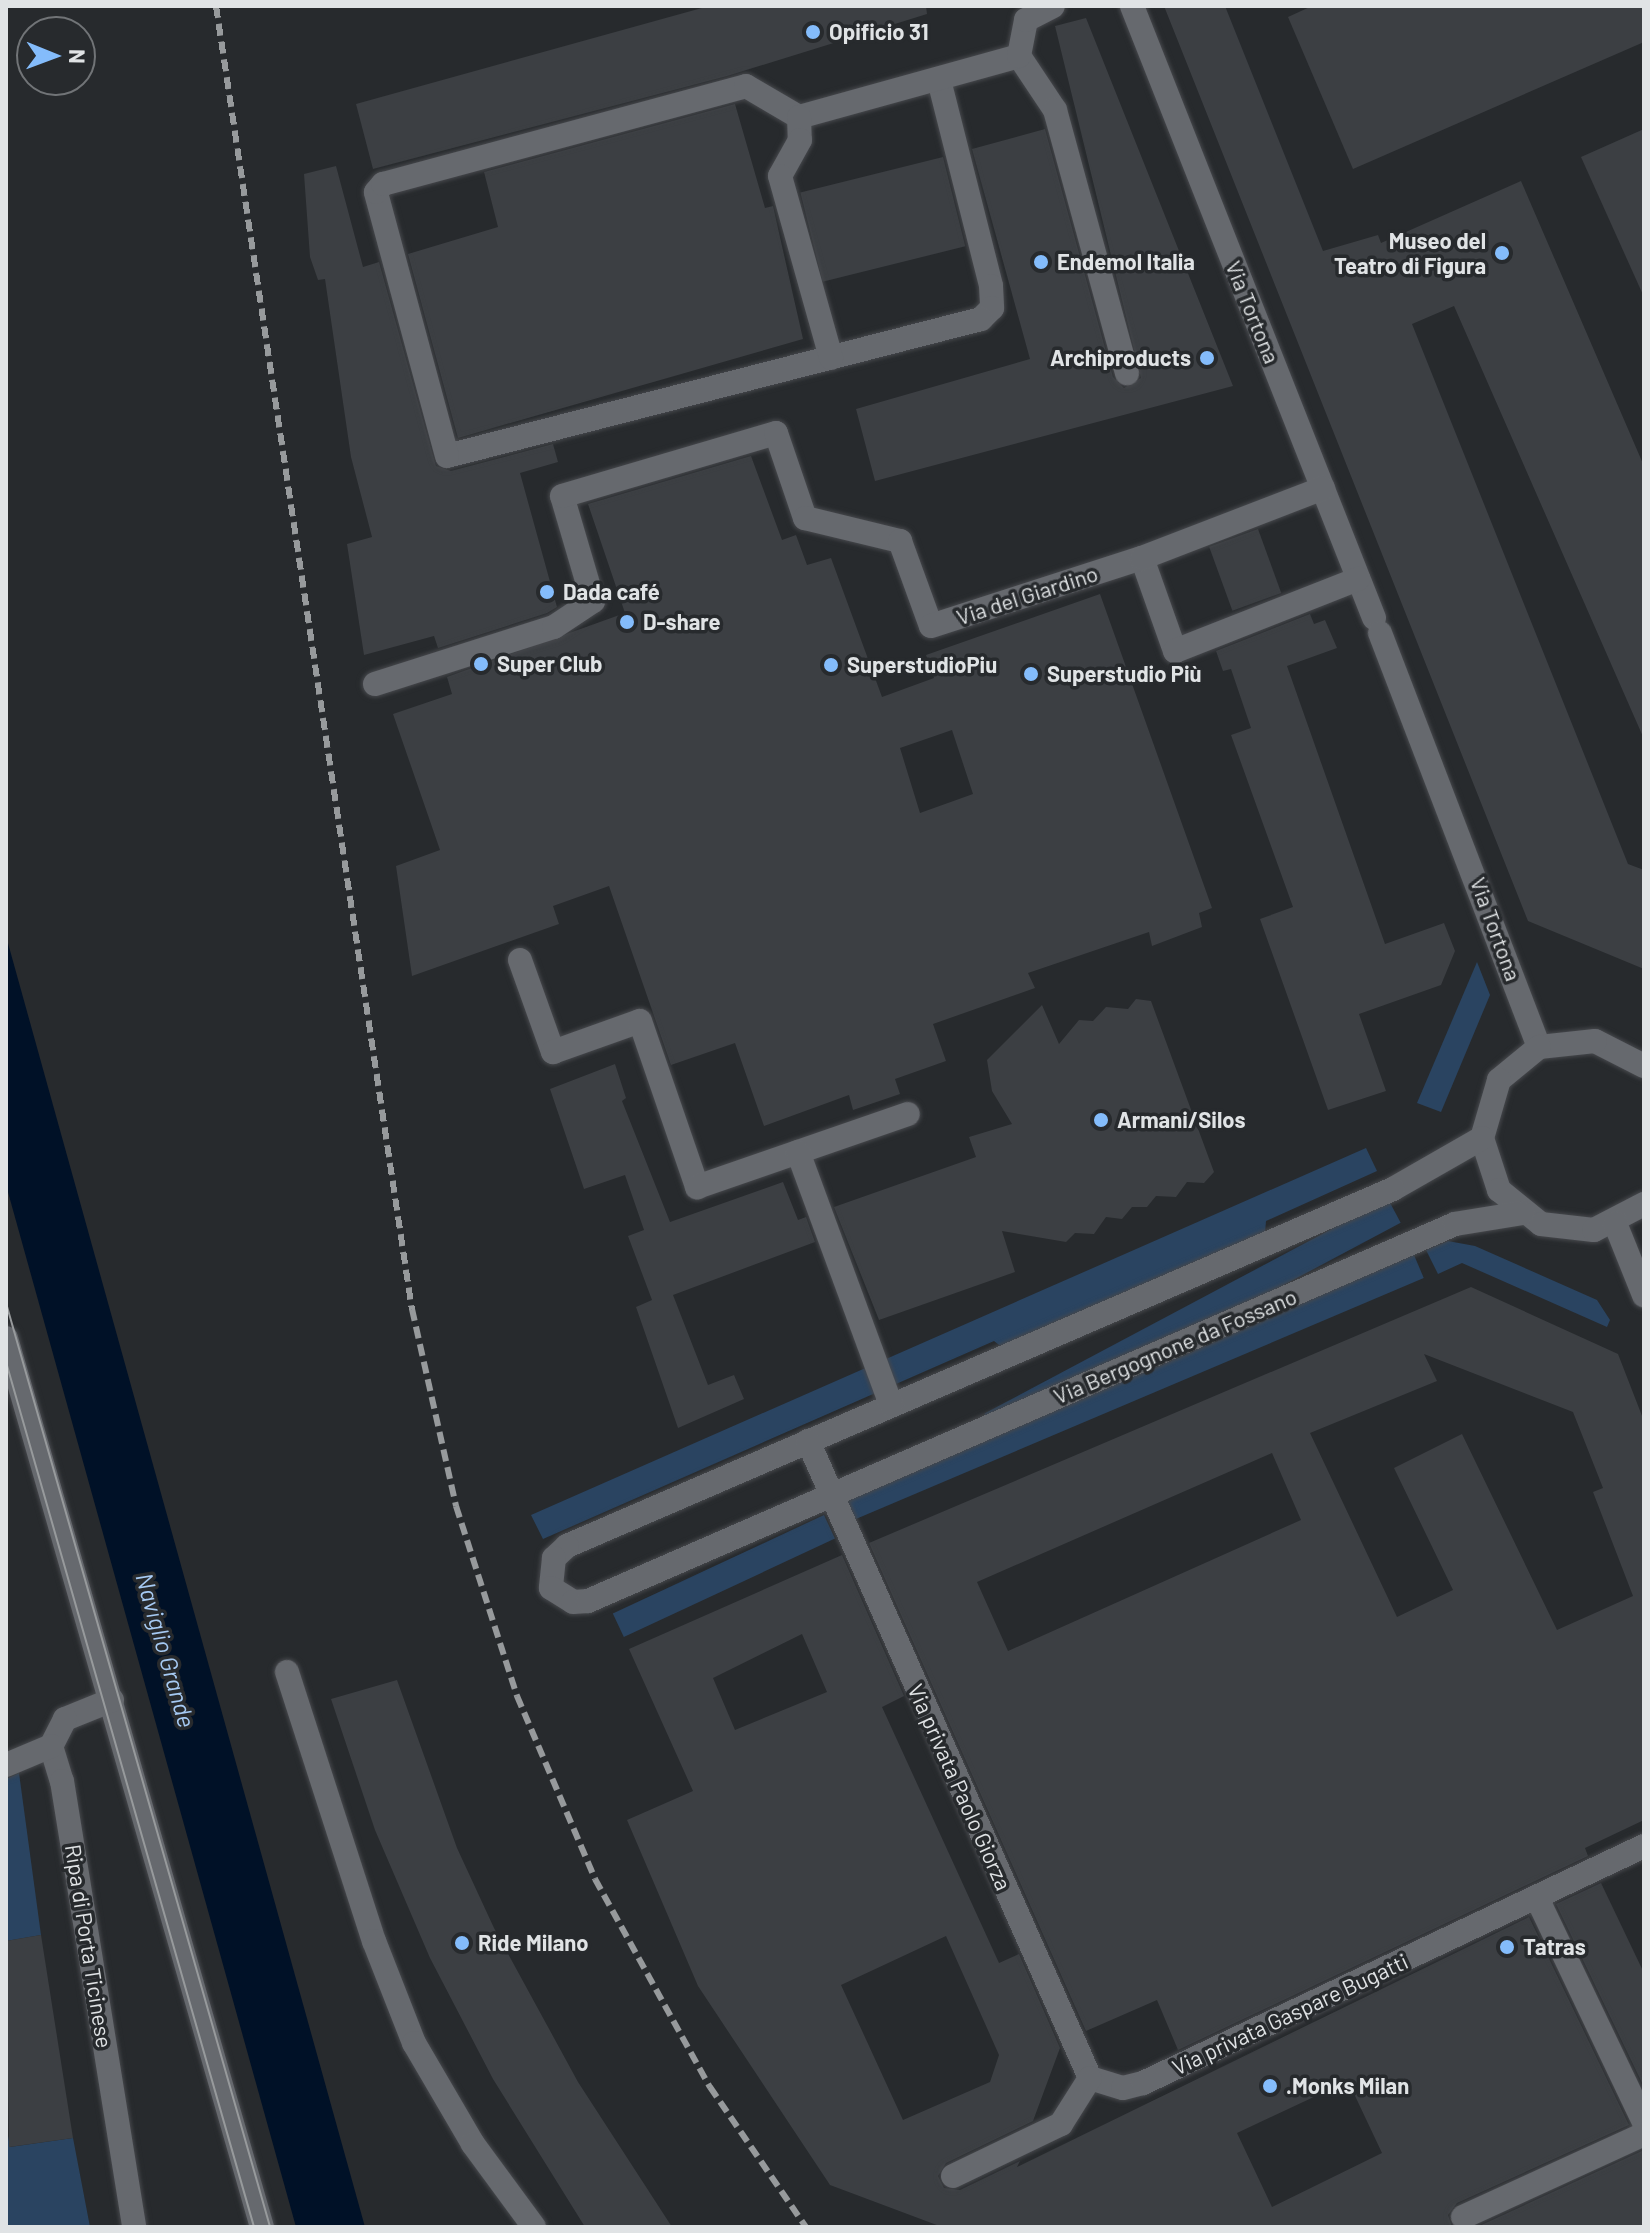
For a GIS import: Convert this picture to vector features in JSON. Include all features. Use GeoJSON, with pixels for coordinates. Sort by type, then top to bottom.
{"type":"FeatureCollection","features":[{"type":"Feature","properties":{"kind":"street"},"geometry":{"type":"LineString","coordinates":[[1053,6],[1026,20],[1019,56],[1055,110],[1127,373]]}},
{"type":"Feature","properties":{"kind":"street","name":"Via Tortona"},"geometry":{"type":"LineString","coordinates":[[1132,6],[1377,625],[1539,1047]]}},
{"type":"Feature","properties":{"kind":"street"},"geometry":{"type":"LineString","coordinates":[[939,80],[992,308],[981,319],[447,456],[376,192],[383,184],[746,86],[799,117],[1019,56]]}},
{"type":"Feature","properties":{"kind":"street"},"geometry":{"type":"LineString","coordinates":[[799,117],[800,140],[780,176],[831,358]]}},
{"type":"Feature","properties":{"kind":"street","name":"Via del Giardino"},"geometry":{"type":"LineString","coordinates":[[375,684],[554,627],[593,601],[562,496],[776,433],[805,518],[900,541],[931,626],[1142,558],[1323,488]]}},
{"type":"Feature","properties":{"kind":"street"},"geometry":{"type":"LineString","coordinates":[[1142,558],[1175,651],[1358,579]]}},
{"type":"Feature","properties":{"kind":"street"},"geometry":{"type":"LineString","coordinates":[[520,960],[553,1052],[640,1021],[697,1187],[908,1114]]}},
{"type":"Feature","properties":{"kind":"street"},"geometry":{"type":"LineString","coordinates":[[1644,1066],[1595,1041],[1539,1047],[1499,1080],[1482,1138],[1493,1180],[1522,1213],[1562,1230],[1615,1223],[1644,1204]]}},
{"type":"Feature","properties":{"kind":"street","name":"Via Bergognone da Fossano"},"geometry":{"type":"LineString","coordinates":[[1482,1138],[1393,1189],[567,1546],[554,1558],[551,1588],[573,1602],[588,1601],[1455,1224],[1522,1213]]}},
{"type":"Feature","properties":{"kind":"street"},"geometry":{"type":"LineString","coordinates":[[798,1152],[891,1405]]}},
{"type":"Feature","properties":{"kind":"street"},"geometry":{"type":"LineString","coordinates":[[1615,1223],[1644,1295]]}},
{"type":"Feature","properties":{"kind":"street"},"geometry":{"type":"LineString","coordinates":[[6,1338],[262,2227]]}},
{"type":"Feature","properties":{"kind":"street"},"geometry":{"type":"LineString","coordinates":[[808,1441],[832,1495]]}},
{"type":"Feature","properties":{"kind":"street","name":"Via privata Paolo Giorza"},"geometry":{"type":"LineString","coordinates":[[832,1495],[1090,2078]]}},
{"type":"Feature","properties":{"kind":"street"},"geometry":{"type":"LineString","coordinates":[[287,1672],[374,1941],[414,2043],[473,2144],[534,2227]]}},
{"type":"Feature","properties":{"kind":"street"},"geometry":{"type":"LineString","coordinates":[[6,1765],[51,1746],[65,1719],[112,1700]]}},
{"type":"Feature","properties":{"kind":"street","name":"Ripa di Porta Ticinese"},"geometry":{"type":"LineString","coordinates":[[51,1746],[62,1781],[134,2227]]}},
{"type":"Feature","properties":{"kind":"street","name":"Via privata Gaspare Bugatti"},"geometry":{"type":"LineString","coordinates":[[1090,2078],[1123,2088],[1143,2083],[1644,1846]]}},
{"type":"Feature","properties":{"kind":"street"},"geometry":{"type":"LineString","coordinates":[[1537,1898],[1644,2122]]}},
{"type":"Feature","properties":{"kind":"street"},"geometry":{"type":"LineString","coordinates":[[953,2176],[1061,2124],[1090,2078]]}},
{"type":"Feature","properties":{"kind":"street"},"geometry":{"type":"LineString","coordinates":[[1463,2217],[1644,2134]]}},
{"type":"Feature","properties":{"kind":"shaded area"},"geometry":{"type":"Polygon","coordinates":[[[1477,962],[1490,995],[1441,1112],[1417,1103],[1477,962]]]}},
{"type":"Feature","properties":{"kind":"shaded area"},"geometry":{"type":"Polygon","coordinates":[[[1366,1148],[1377,1171],[1266,1221],[1265,1233],[1003,1348],[994,1341],[543,1539],[531,1515],[1366,1148]]]}},
{"type":"Feature","properties":{"kind":"shaded area"},"geometry":{"type":"Polygon","coordinates":[[[1388,1199],[1401,1223],[997,1437],[984,1414],[1388,1199]]]}},
{"type":"Feature","properties":{"kind":"shaded area"},"geometry":{"type":"Polygon","coordinates":[[[1448,1241],[1475,1246],[1597,1300],[1610,1320],[1607,1327],[1462,1263],[1438,1274],[1426,1250],[1448,1241]]]}},
{"type":"Feature","properties":{"kind":"shaded area"},"geometry":{"type":"Polygon","coordinates":[[[1414,1255],[1424,1278],[851,1521],[841,1498],[1414,1255]]]}},
{"type":"Feature","properties":{"kind":"shaded area"},"geometry":{"type":"Polygon","coordinates":[[[824,1515],[835,1539],[624,1637],[613,1613],[824,1515]]]}},
{"type":"Feature","properties":{"kind":"shaded area"},"geometry":{"type":"Polygon","coordinates":[[[19,1773],[41,1935],[6,1941],[6,1779],[19,1773]]]}},
{"type":"Feature","properties":{"kind":"shaded area"},"geometry":{"type":"Polygon","coordinates":[[[6,2124],[10,2147],[73,2138],[90,2227],[6,2227],[6,2124]]]}},
{"type":"Feature","properties":{"kind":"water","name":"Naviglio Grande"},"geometry":{"type":"Polygon","coordinates":[[[6,936],[365,2227],[296,2227],[6,1185],[6,936]]]}},
{"type":"Feature","properties":{"kind":"building"},"geometry":{"type":"Polygon","coordinates":[[[709,6],[926,6],[927,14],[727,76],[373,169],[356,104],[709,6]]]}},
{"type":"Feature","properties":{"kind":"building"},"geometry":{"type":"Polygon","coordinates":[[[1164,6],[1225,6],[1323,251],[1378,235],[1381,243],[1521,181],[1644,466],[1644,739],[1454,306],[1412,324],[1628,864],[1644,870],[1644,969],[1528,921],[1164,6]]]}},
{"type":"Feature","properties":{"kind":"building"},"geometry":{"type":"Polygon","coordinates":[[[1312,6],[1644,6],[1644,42],[1353,169],[1288,17],[1312,6]]]}},
{"type":"Feature","properties":{"kind":"building","name":"Endemol Italia"},"geometry":{"type":"Polygon","coordinates":[[[1086,18],[1233,386],[875,481],[856,409],[1030,359],[972,149],[1045,129],[1113,377],[1124,388],[1141,378],[1055,26],[1086,18]]]}},
{"type":"Feature","properties":{"kind":"building"},"geometry":{"type":"Polygon","coordinates":[[[735,104],[765,208],[773,206],[803,339],[458,438],[408,254],[498,227],[484,172],[735,104]]]}},
{"type":"Feature","properties":{"kind":"building"},"geometry":{"type":"Polygon","coordinates":[[[1644,129],[1644,297],[1581,157],[1644,129]]]}},
{"type":"Feature","properties":{"kind":"building"},"geometry":{"type":"Polygon","coordinates":[[[943,157],[965,246],[823,282],[800,193],[943,157]]]}},
{"type":"Feature","properties":{"kind":"building"},"geometry":{"type":"Polygon","coordinates":[[[336,166],[363,267],[379,262],[436,466],[451,471],[553,444],[558,462],[520,473],[557,607],[547,613],[438,648],[434,636],[364,655],[347,544],[372,537],[351,457],[325,279],[318,280],[310,257],[304,174],[336,166]]]}},
{"type":"Feature","properties":{"kind":"building"},"geometry":{"type":"Polygon","coordinates":[[[751,456],[782,540],[796,535],[807,565],[831,558],[882,697],[934,678],[926,655],[1100,594],[1212,908],[1199,913],[1202,927],[1152,946],[1149,932],[1028,973],[1035,988],[933,1024],[946,1061],[895,1079],[900,1094],[853,1110],[849,1095],[764,1126],[735,1043],[671,1065],[609,886],[553,906],[559,924],[412,976],[396,866],[440,850],[393,714],[452,694],[447,677],[625,613],[588,504],[751,456]],[[952,730],[900,748],[920,813],[973,794],[952,730]]]}},
{"type":"Feature","properties":{"kind":"building"},"geometry":{"type":"Polygon","coordinates":[[[1258,529],[1281,593],[1232,611],[1209,547],[1258,529]]]}},
{"type":"Feature","properties":{"kind":"building"},"geometry":{"type":"Polygon","coordinates":[[[1310,614],[1314,624],[1325,620],[1337,648],[1287,666],[1385,944],[1444,923],[1455,951],[1441,985],[1359,1014],[1386,1091],[1328,1110],[1260,919],[1293,907],[1231,735],[1251,728],[1231,669],[1223,671],[1216,651],[1310,614]]]}},
{"type":"Feature","properties":{"kind":"building","name":"Armani/Silos"},"geometry":{"type":"Polygon","coordinates":[[[1136,999],[1151,1001],[1214,1172],[1204,1183],[1187,1182],[1176,1197],[1156,1196],[1147,1207],[1132,1207],[1122,1219],[1106,1217],[1094,1234],[1075,1233],[1066,1242],[1002,1231],[1015,1272],[879,1320],[834,1207],[976,1157],[969,1137],[1012,1124],[992,1091],[987,1060],[1042,1005],[1059,1044],[1079,1020],[1093,1021],[1106,1007],[1128,1009],[1136,999]]]}},
{"type":"Feature","properties":{"kind":"building"},"geometry":{"type":"Polygon","coordinates":[[[615,1064],[626,1098],[622,1101],[670,1222],[783,1182],[798,1220],[806,1217],[815,1242],[673,1295],[708,1385],[734,1375],[744,1399],[678,1428],[636,1307],[652,1300],[628,1236],[644,1230],[625,1175],[584,1189],[550,1089],[615,1064]]]}},
{"type":"Feature","properties":{"kind":"building"},"geometry":{"type":"Polygon","coordinates":[[[1471,1287],[1618,1354],[1644,1421],[1644,1820],[1585,1848],[1588,1856],[1178,2050],[1157,2000],[1086,2031],[869,1543],[1471,1287]],[[1424,1354],[1437,1381],[1310,1433],[1397,1617],[1453,1590],[1394,1468],[1462,1434],[1557,1630],[1633,1596],[1593,1492],[1603,1488],[1573,1412],[1424,1354]],[[1272,1453],[977,1582],[1008,1651],[1301,1520],[1272,1453]]]}},
{"type":"Feature","properties":{"kind":"building"},"geometry":{"type":"Polygon","coordinates":[[[842,1555],[904,1696],[882,1707],[999,1963],[1019,1954],[1060,2048],[1033,2121],[946,2163],[938,2176],[944,2188],[960,2190],[1020,2161],[1017,2167],[1529,1917],[1629,2125],[1457,2203],[1448,2215],[1452,2227],[942,2227],[830,2185],[698,1986],[627,1820],[693,1791],[629,1649],[842,1555]],[[802,1634],[713,1678],[735,1730],[827,1692],[802,1634]],[[946,1936],[841,1985],[903,2120],[990,2082],[999,2055],[946,1936]],[[1348,2081],[1237,2133],[1272,2207],[1382,2153],[1348,2081]]]}},
{"type":"Feature","properties":{"kind":"building","name":"Ride Milano"},"geometry":{"type":"Polygon","coordinates":[[[397,1680],[457,1848],[494,1928],[578,2082],[672,2227],[585,2227],[493,2079],[430,1958],[375,1830],[331,1699],[397,1680]]]}},
{"type":"Feature","properties":{"kind":"building"},"geometry":{"type":"Polygon","coordinates":[[[1601,1883],[1644,1973],[1644,2087],[1556,1904],[1601,1883]]]}},
{"type":"Feature","properties":{"kind":"building"},"geometry":{"type":"Polygon","coordinates":[[[41,1935],[73,2138],[9,2147],[6,1941],[41,1935]]]}},
{"type":"Feature","properties":{"kind":"building"},"geometry":{"type":"Polygon","coordinates":[[[1644,2150],[1644,2227],[1477,2227],[1644,2150]]]}},
{"type":"Feature","properties":{"kind":"tram line"},"geometry":{"type":"LineString","coordinates":[[6,1303],[270,2227]]}},
{"type":"Feature","properties":{"kind":"tram line"},"geometry":{"type":"LineString","coordinates":[[6,1362],[254,2227]]}},
{"type":"Feature","properties":{"kind":"railway"},"geometry":{"type":"LineString","coordinates":[[216,6],[412,1309],[456,1506],[517,1696],[595,1879],[710,2087],[806,2227]]}},
{"type":"Feature","properties":{"kind":"place","name":"Opificio 31"},"geometry":{"type":"Point","coordinates":[813,32]}},
{"type":"Feature","properties":{"kind":"place","name":"Museo del Teatro di Figura"},"geometry":{"type":"Point","coordinates":[1502,253]}},
{"type":"Feature","properties":{"kind":"place","name":"Endemol Italia"},"geometry":{"type":"Point","coordinates":[1041,262]}},
{"type":"Feature","properties":{"kind":"place","name":"Archiproducts"},"geometry":{"type":"Point","coordinates":[1207,358]}},
{"type":"Feature","properties":{"kind":"place","name":"Dada café"},"geometry":{"type":"Point","coordinates":[547,592]}},
{"type":"Feature","properties":{"kind":"place","name":"D-share"},"geometry":{"type":"Point","coordinates":[627,622]}},
{"type":"Feature","properties":{"kind":"place","name":"Super Club"},"geometry":{"type":"Point","coordinates":[481,664]}},
{"type":"Feature","properties":{"kind":"place","name":"SuperstudioPiu"},"geometry":{"type":"Point","coordinates":[831,665]}},
{"type":"Feature","properties":{"kind":"place","name":"Superstudio Più"},"geometry":{"type":"Point","coordinates":[1031,674]}},
{"type":"Feature","properties":{"kind":"place","name":"Armani/Silos"},"geometry":{"type":"Point","coordinates":[1101,1120]}},
{"type":"Feature","properties":{"kind":"place","name":"Ride Milano"},"geometry":{"type":"Point","coordinates":[462,1943]}},
{"type":"Feature","properties":{"kind":"place","name":"Tatras"},"geometry":{"type":"Point","coordinates":[1507,1947]}},
{"type":"Feature","properties":{"kind":"place","name":".Monks Milan"},"geometry":{"type":"Point","coordinates":[1270,2086]}}]}
